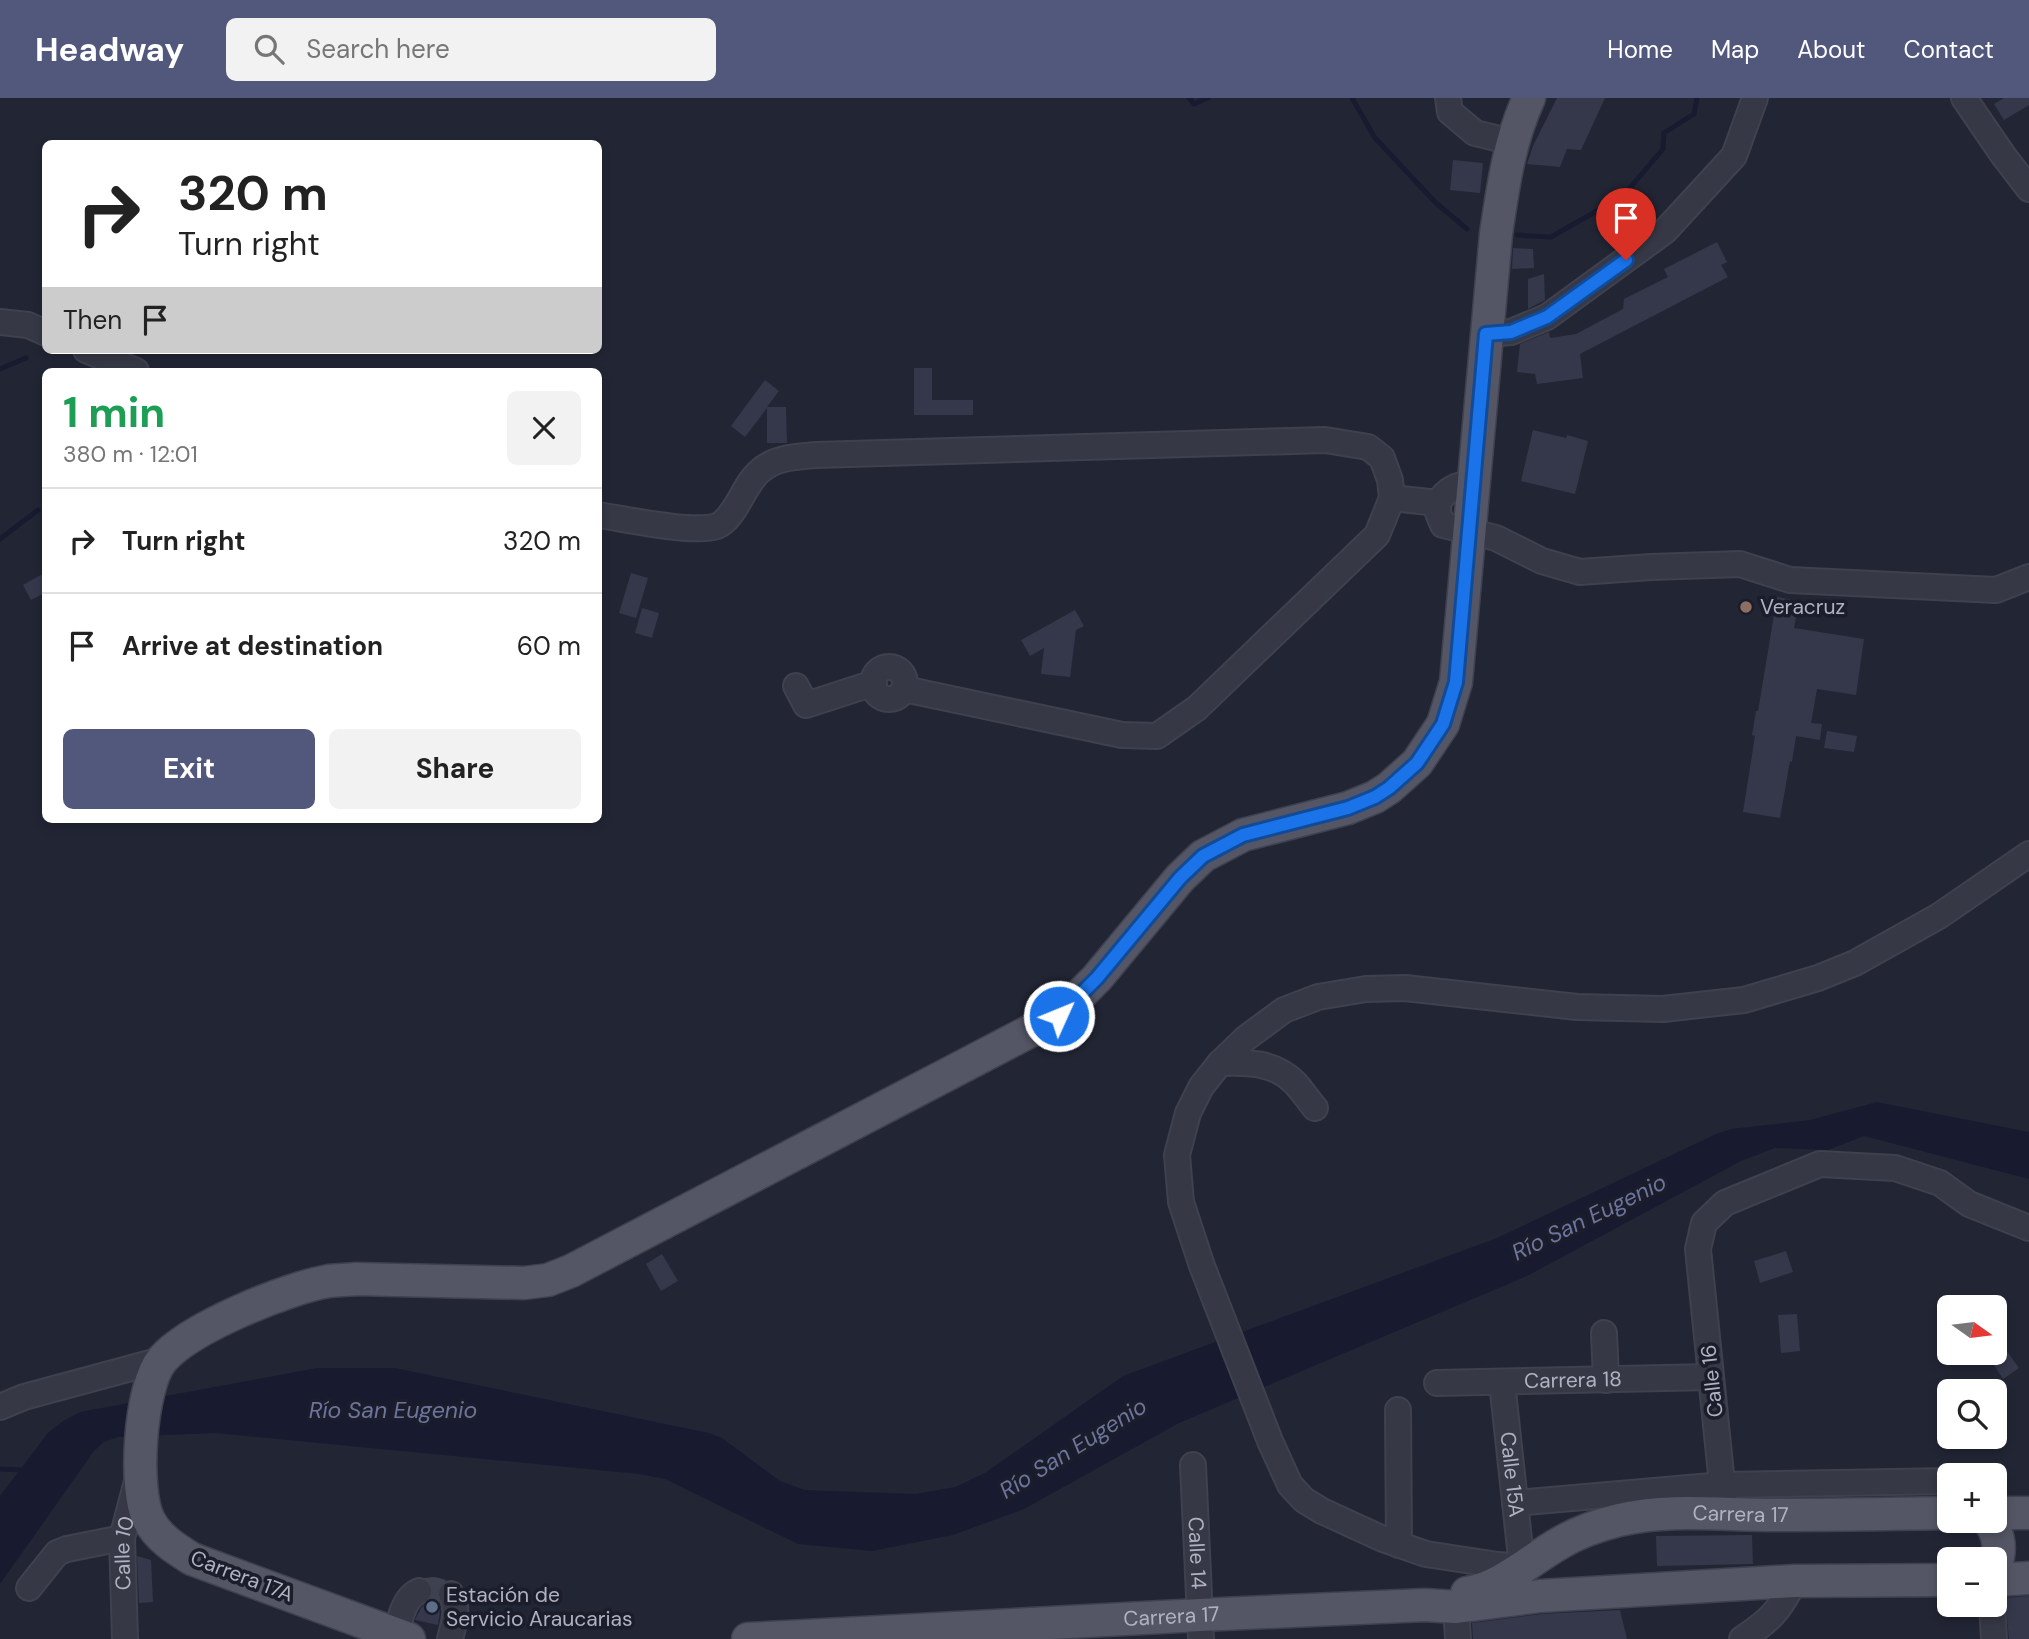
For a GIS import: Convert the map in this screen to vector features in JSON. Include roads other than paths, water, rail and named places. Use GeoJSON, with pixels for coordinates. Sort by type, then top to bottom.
{"type":"FeatureCollection","features":[{"type":"Feature","properties":{"kind":"main road"},"geometry":{"type":"LineString","coordinates":[[155,1373],[183,1342],[225,1318],[262,1302],[329,1281],[356,1279],[524,1283],[548,1280],[596,1258],[1059,1016],[1097,978],[1180,878],[1203,856],[1243,835],[1348,808],[1375,797],[1417,763],[1443,724],[1456,682],[1496,234],[1512,142],[1529,98]]}},
{"type":"Feature","properties":{"kind":"main road","name":"Carrera 17A"},"geometry":{"type":"LineString","coordinates":[[155,1373],[140,1462],[142,1503],[149,1521],[159,1535],[192,1559],[401,1637]]}},
{"type":"Feature","properties":{"kind":"main road","name":"Carrera 17"},"geometry":{"type":"LineString","coordinates":[[1440,1606],[1497,1583],[1576,1535],[1619,1520],[1665,1513],[1724,1499],[1771,1515],[1937,1513]]}},
{"type":"Feature","properties":{"kind":"main road"},"geometry":{"type":"LineString","coordinates":[[2007,1513],[2029,1513]]}},
{"type":"Feature","properties":{"kind":"main road"},"geometry":{"type":"LineString","coordinates":[[1522,1567],[1650,1590]]}},
{"type":"Feature","properties":{"kind":"main road"},"geometry":{"type":"LineString","coordinates":[[2007,1579],[2029,1578]]}},
{"type":"Feature","properties":{"kind":"main road","name":"Carrera 17"},"geometry":{"type":"LineString","coordinates":[[748,1639],[1200,1627],[1539,1596],[1794,1581],[1937,1580]]}},
{"type":"Feature","properties":{"kind":"street"},"geometry":{"type":"LineString","coordinates":[[1448,98],[1450,112],[1475,133],[1512,142]]}},
{"type":"Feature","properties":{"kind":"street"},"geometry":{"type":"LineString","coordinates":[[1486,334],[1511,332],[1547,317],[1665,232],[1734,156],[1755,98]]}},
{"type":"Feature","properties":{"kind":"street"},"geometry":{"type":"LineString","coordinates":[[1964,98],[2029,189]]}},
{"type":"Feature","properties":{"kind":"street"},"geometry":{"type":"LineString","coordinates":[[0,322],[28,325],[42,331]]}},
{"type":"Feature","properties":{"kind":"street"},"geometry":{"type":"LineString","coordinates":[[96,354],[129,368]]}},
{"type":"Feature","properties":{"kind":"street"},"geometry":{"type":"LineString","coordinates":[[602,516],[694,529],[719,526],[760,471],[781,459],[816,455],[1325,440],[1368,447],[1382,458],[1390,480],[1392,498],[1377,535],[1197,708],[1157,736],[1122,735],[904,689],[895,697],[883,698],[878,694],[874,683],[806,705],[796,686]]}},
{"type":"Feature","properties":{"kind":"street"},"geometry":{"type":"LineString","coordinates":[[1474,482],[1458,485],[1444,494],[1438,503],[1438,513],[1443,525],[1496,538],[1542,561],[1580,572],[1740,565],[1790,580],[1996,590],[2029,577]]}},
{"type":"Feature","properties":{"kind":"street"},"geometry":{"type":"LineString","coordinates":[[1392,498],[1438,503]]}},
{"type":"Feature","properties":{"kind":"street"},"geometry":{"type":"LineString","coordinates":[[1522,1567],[1426,1554],[1399,1545],[1322,1511],[1304,1500],[1290,1485],[1269,1441],[1202,1266],[1181,1202],[1177,1155],[1188,1113],[1201,1087],[1220,1063],[1246,1038],[1284,1010],[1318,997],[1366,989],[1405,988],[1577,1007],[1663,1009],[1744,1000],[1818,978],[1855,963],[1939,916],[2029,855]]}},
{"type":"Feature","properties":{"kind":"street"},"geometry":{"type":"LineString","coordinates":[[1220,1063],[1266,1065],[1293,1080],[1315,1108]]}},
{"type":"Feature","properties":{"kind":"street","name":"Calle 16"},"geometry":{"type":"LineString","coordinates":[[1724,1499],[1698,1249],[1704,1223],[1725,1203],[1819,1164],[1895,1168],[1940,1183],[1969,1204],[2029,1228]]}},
{"type":"Feature","properties":{"kind":"street"},"geometry":{"type":"LineString","coordinates":[[1604,1333],[1606,1380]]}},
{"type":"Feature","properties":{"kind":"street"},"geometry":{"type":"LineString","coordinates":[[0,1407],[24,1397],[155,1373]]}},
{"type":"Feature","properties":{"kind":"street","name":"Carrera 18"},"geometry":{"type":"LineString","coordinates":[[1437,1383],[1711,1377]]}},
{"type":"Feature","properties":{"kind":"street","name":"Calle 15A"},"geometry":{"type":"LineString","coordinates":[[1502,1382],[1522,1567]]}},
{"type":"Feature","properties":{"kind":"street"},"geometry":{"type":"LineString","coordinates":[[1398,1410],[1399,1545]]}},
{"type":"Feature","properties":{"kind":"street","name":"Calle 10"},"geometry":{"type":"LineString","coordinates":[[125,1639],[122,1538],[140,1462]]}},
{"type":"Feature","properties":{"kind":"street","name":"Calle 14"},"geometry":{"type":"LineString","coordinates":[[1193,1465],[1200,1627]]}},
{"type":"Feature","properties":{"kind":"street"},"geometry":{"type":"LineString","coordinates":[[1515,1503],[1724,1499],[1937,1482]]}},
{"type":"Feature","properties":{"kind":"street"},"geometry":{"type":"LineString","coordinates":[[29,1588],[57,1553],[122,1538]]}},
{"type":"Feature","properties":{"kind":"street"},"geometry":{"type":"LineString","coordinates":[[1742,1639],[1767,1622],[1785,1601],[1794,1581]]}},
{"type":"Feature","properties":{"kind":"street"},"geometry":{"type":"LineString","coordinates":[[401,1637],[404,1607],[412,1594],[419,1591]]}},
{"type":"Feature","properties":{"kind":"street"},"geometry":{"type":"LineString","coordinates":[[450,1639],[455,1615],[455,1602],[451,1594]]}},
{"type":"Feature","properties":{"kind":"street"},"geometry":{"type":"LineString","coordinates":[[1440,1606],[1458,1639]]}},
{"type":"Feature","properties":{"kind":"street"},"geometry":{"type":"LineString","coordinates":[[1993,1617],[1994,1639]]}},
{"type":"Feature","properties":{"kind":"water","name":"Río San Eugenio"},"geometry":{"type":"Polygon","coordinates":[[[1877,1102],[2029,1132],[2029,1179],[1864,1136],[1828,1150],[1775,1148],[1741,1161],[1527,1276],[1179,1423],[1024,1509],[953,1535],[872,1551],[798,1544],[665,1479],[639,1474],[215,1433],[118,1437],[104,1442],[94,1451],[0,1584],[0,1496],[48,1433],[80,1412],[317,1368],[395,1368],[709,1433],[722,1438],[780,1481],[805,1490],[916,1494],[955,1487],[985,1473],[1123,1376],[1497,1238],[1716,1134],[1731,1129],[1810,1120],[1877,1102]]]}},
{"type":"Feature","properties":{"kind":"waterway"},"geometry":{"type":"LineString","coordinates":[[1189,98],[1194,104],[1208,98]]}},
{"type":"Feature","properties":{"kind":"waterway"},"geometry":{"type":"LineString","coordinates":[[1352,98],[1375,138],[1435,202],[1467,229]]}},
{"type":"Feature","properties":{"kind":"waterway"},"geometry":{"type":"LineString","coordinates":[[1517,235],[1551,237],[1623,196],[1663,149],[1664,133],[1694,114],[1697,98]]}},
{"type":"Feature","properties":{"kind":"waterway"},"geometry":{"type":"LineString","coordinates":[[0,369],[26,358]]}},
{"type":"Feature","properties":{"kind":"waterway"},"geometry":{"type":"LineString","coordinates":[[0,539],[38,510]]}},
{"type":"Feature","properties":{"kind":"waterway"},"geometry":{"type":"LineString","coordinates":[[0,1469],[25,1470]]}},
{"type":"Feature","properties":{"kind":"tunnel"},"geometry":{"type":"LineString","coordinates":[[419,1591],[434,1589],[451,1594]]}},
{"type":"Feature","properties":{"kind":"place","name":"Veracruz"},"geometry":{"type":"Point","coordinates":[1746,607]}},
{"type":"Feature","properties":{"kind":"place","name":"Estación de Servicio Araucarias"},"geometry":{"type":"Point","coordinates":[432,1607]}}]}
